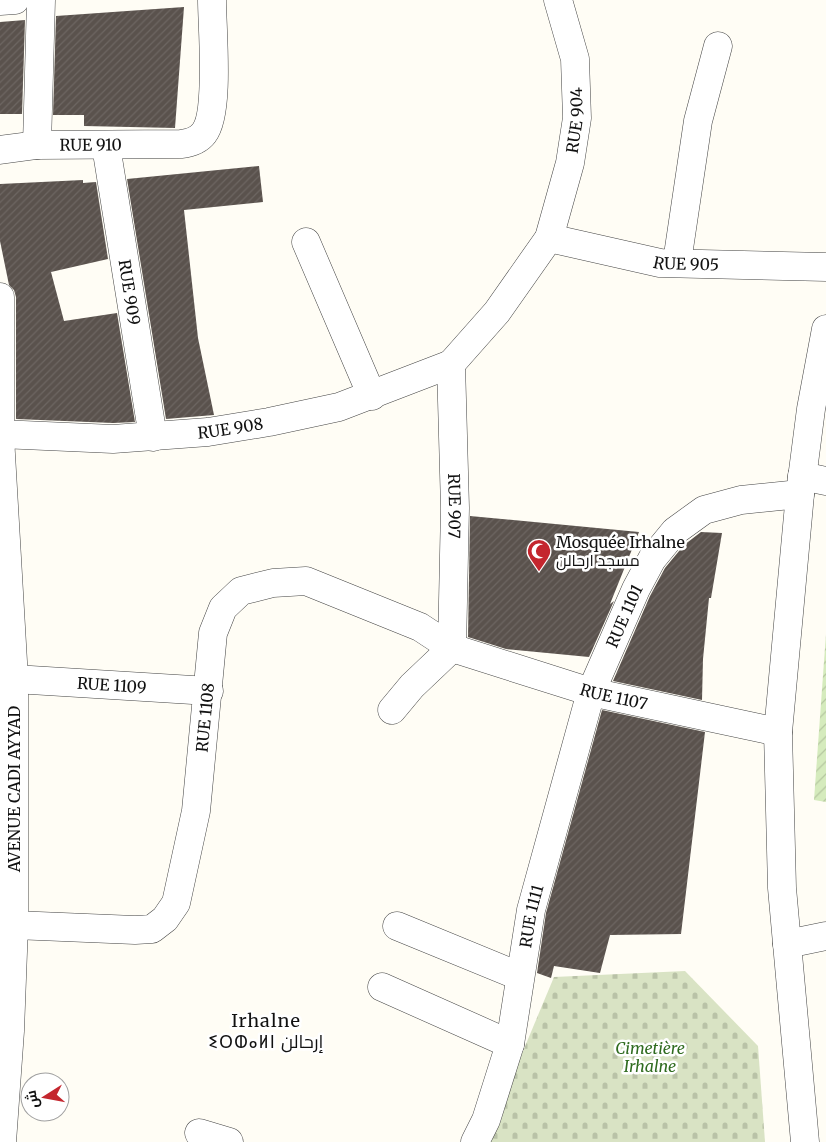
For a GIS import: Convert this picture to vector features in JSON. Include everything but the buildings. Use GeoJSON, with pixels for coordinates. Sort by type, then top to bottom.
{"type":"FeatureCollection","features":[{"type":"Feature","properties":{"kind":"street"},"geometry":{"type":"LineString","coordinates":[[0,1],[16,0]]}},
{"type":"Feature","properties":{"kind":"street"},"geometry":{"type":"LineString","coordinates":[[37,145],[41,0]]}},
{"type":"Feature","properties":{"kind":"street","name":"RUE 910"},"geometry":{"type":"LineString","coordinates":[[0,150],[37,145],[181,144],[198,139],[211,120],[214,101],[212,0]]}},
{"type":"Feature","properties":{"kind":"street","name":"RUE 904"},"geometry":{"type":"LineString","coordinates":[[451,364],[497,312],[548,238],[570,163],[578,118],[574,59],[558,0]]}},
{"type":"Feature","properties":{"kind":"street"},"geometry":{"type":"LineString","coordinates":[[677,262],[698,121],[718,46]]}},
{"type":"Feature","properties":{"kind":"street","name":"RUE 909"},"geometry":{"type":"LineString","coordinates":[[106,146],[153,437]]}},
{"type":"Feature","properties":{"kind":"street","name":"RUE 905"},"geometry":{"type":"LineString","coordinates":[[548,238],[660,263],[826,267]]}},
{"type":"Feature","properties":{"kind":"street"},"geometry":{"type":"LineString","coordinates":[[306,242],[372,396]]}},
{"type":"Feature","properties":{"kind":"street"},"geometry":{"type":"LineString","coordinates":[[0,304],[0,422]]}},
{"type":"Feature","properties":{"kind":"street"},"geometry":{"type":"LineString","coordinates":[[805,1142],[782,888],[778,732],[825,339]]}},
{"type":"Feature","properties":{"kind":"street","name":"RUE 908"},"geometry":{"type":"LineString","coordinates":[[0,435],[113,439],[208,432],[269,422],[339,407],[372,396],[402,382],[451,364]]}},
{"type":"Feature","properties":{"kind":"street","name":"RUE 907"},"geometry":{"type":"LineString","coordinates":[[451,364],[455,508],[452,648]]}},
{"type":"Feature","properties":{"kind":"street","name":"AVENUE CADI AYYAD"},"geometry":{"type":"LineString","coordinates":[[0,435],[14,679],[14,925],[10,1030],[2,1142]]}},
{"type":"Feature","properties":{"kind":"street","name":"RUE 1101"},"geometry":{"type":"LineString","coordinates":[[591,692],[636,589],[652,559],[675,531],[704,510],[725,503],[809,484]]}},
{"type":"Feature","properties":{"kind":"street","name":"RUE 1108"},"geometry":{"type":"LineString","coordinates":[[14,925],[135,930],[152,929],[165,919],[176,902],[188,857],[196,811],[209,691],[213,633],[223,608],[241,591],[273,583],[306,581],[420,627],[452,648]]}},
{"type":"Feature","properties":{"kind":"street"},"geometry":{"type":"LineString","coordinates":[[392,710],[412,686],[452,648]]}},
{"type":"Feature","properties":{"kind":"street","name":"RUE 1107"},"geometry":{"type":"LineString","coordinates":[[452,648],[591,692],[778,732]]}},
{"type":"Feature","properties":{"kind":"street","name":"RUE 1109"},"geometry":{"type":"LineString","coordinates":[[14,679],[209,691]]}},
{"type":"Feature","properties":{"kind":"street","name":"RUE 1111"},"geometry":{"type":"LineString","coordinates":[[475,1142],[486,1120],[510,1044],[519,976],[531,910],[591,692]]}},
{"type":"Feature","properties":{"kind":"street"},"geometry":{"type":"LineString","coordinates":[[397,926],[519,976]]}},
{"type":"Feature","properties":{"kind":"street"},"geometry":{"type":"LineString","coordinates":[[787,944],[826,936]]}},
{"type":"Feature","properties":{"kind":"street"},"geometry":{"type":"LineString","coordinates":[[382,987],[510,1044]]}},
{"type":"Feature","properties":{"kind":"street"},"geometry":{"type":"LineString","coordinates":[[199,1133],[229,1142]]}},
{"type":"Feature","properties":{"kind":"green space"},"geometry":{"type":"Polygon","coordinates":[[[826,634],[826,802],[814,800],[826,634]]]}},
{"type":"Feature","properties":{"kind":"green space","name":"Cimetière Irhalne"},"geometry":{"type":"Polygon","coordinates":[[[685,971],[758,1046],[765,1142],[485,1142],[554,977],[685,971]]]}},
{"type":"Feature","properties":{"kind":"place","name":"Mosquée Irhalne مسجد ارحالن"},"geometry":{"type":"Point","coordinates":[539,572]}},
{"type":"Feature","properties":{"kind":"district","name":"Irhalne ⵉⵔⵀⴰⵍⵏ إرحالن"},"geometry":{"type":"Point","coordinates":[266,1031]}}]}
